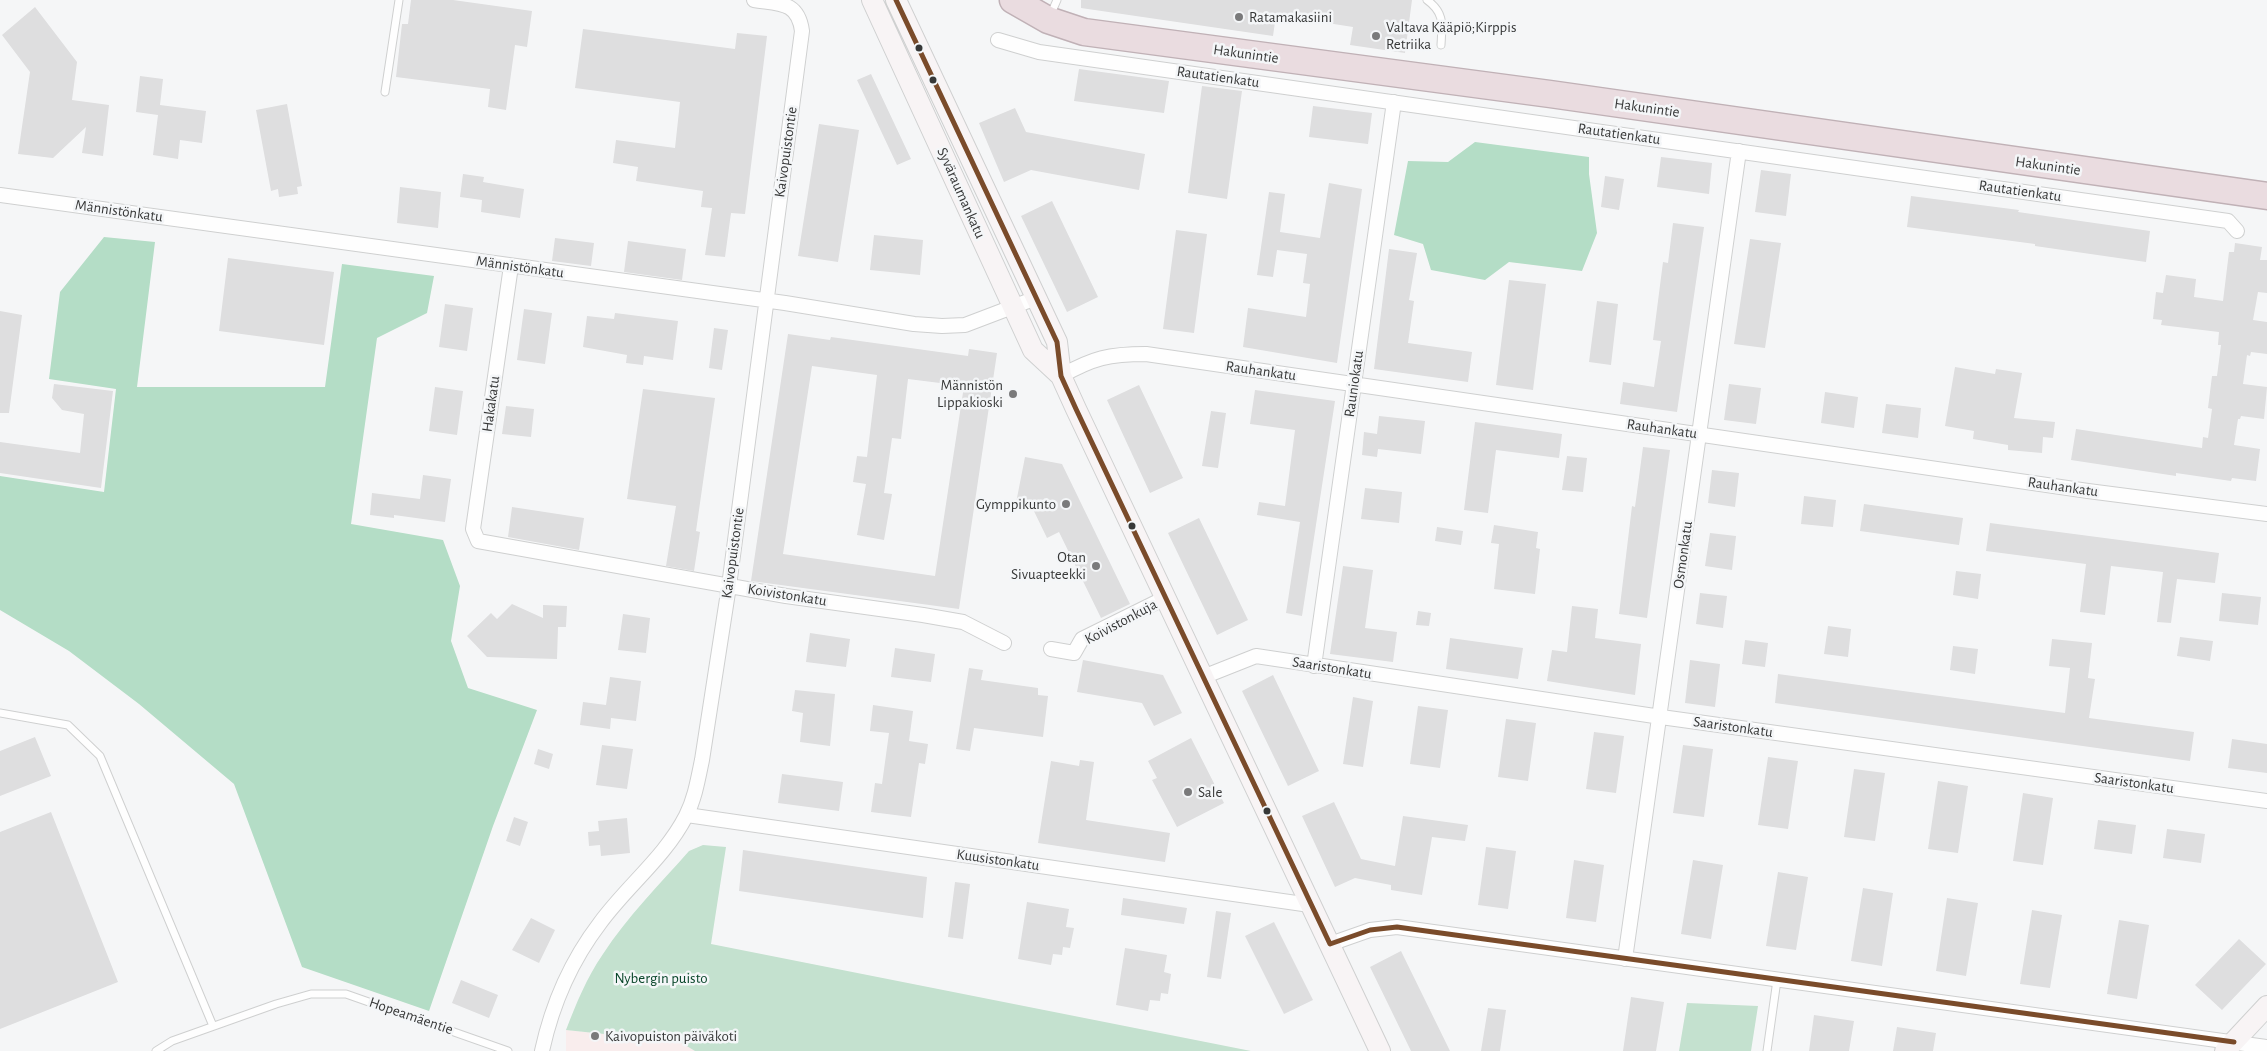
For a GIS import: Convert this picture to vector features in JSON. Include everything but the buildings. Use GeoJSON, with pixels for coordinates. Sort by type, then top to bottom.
{"type":"FeatureCollection","features":[{"type":"Feature","properties":{"kind":"highway","name":"Hakunintie"},"geometry":{"type":"LineString","coordinates":[[998,0],[1037,8],[1084,32],[1550,94],[2267,196]]}},
{"type":"Feature","properties":{"kind":"main road","name":"Syväraumankatu"},"geometry":{"type":"LineString","coordinates":[[872,0],[1012,308],[1033,350],[1061,376]]}},
{"type":"Feature","properties":{"kind":"main road","name":"Syväraumankatu"},"geometry":{"type":"LineString","coordinates":[[896,0],[1058,342],[1061,376],[1380,1051]]}},
{"type":"Feature","properties":{"kind":"main road"},"geometry":{"type":"LineString","coordinates":[[2229,1047],[2267,1006]]}},
{"type":"Feature","properties":{"kind":"street","name":"Kaivopuistontie"},"geometry":{"type":"LineString","coordinates":[[542,1051],[566,977],[601,922],[675,835],[687,814],[696,788],[702,760],[729,586],[802,31],[797,12],[788,6],[754,0]]}},
{"type":"Feature","properties":{"kind":"street","name":"Rautatienkatu"},"geometry":{"type":"LineString","coordinates":[[998,40],[1039,52],[2228,221],[2236,231]]}},
{"type":"Feature","properties":{"kind":"street","name":"Rauniokatu"},"geometry":{"type":"LineString","coordinates":[[1314,666],[1394,102]]}},
{"type":"Feature","properties":{"kind":"street","name":"Osmonkatu"},"geometry":{"type":"LineString","coordinates":[[1625,959],[1661,717],[1739,151]]}},
{"type":"Feature","properties":{"kind":"street","name":"Männistönkatu"},"geometry":{"type":"LineString","coordinates":[[0,195],[766,301],[914,324],[965,325],[1036,298]]}},
{"type":"Feature","properties":{"kind":"street","name":"Hakakatu"},"geometry":{"type":"LineString","coordinates":[[478,541],[473,529],[511,266]]}},
{"type":"Feature","properties":{"kind":"street","name":"Rauhankatu"},"geometry":{"type":"LineString","coordinates":[[1061,376],[1083,364],[1116,354],[1146,354],[2088,491],[2267,511]]}},
{"type":"Feature","properties":{"kind":"street","name":"Koivistonkatu"},"geometry":{"type":"LineString","coordinates":[[478,541],[729,586],[963,622],[1004,642]]}},
{"type":"Feature","properties":{"kind":"street","name":"Koivistonkuja"},"geometry":{"type":"LineString","coordinates":[[1051,649],[1074,653],[1082,639],[1165,598]]}},
{"type":"Feature","properties":{"kind":"street","name":"Saaristonkatu"},"geometry":{"type":"LineString","coordinates":[[1204,677],[1256,656],[1661,717],[2267,801]]}},
{"type":"Feature","properties":{"kind":"street","name":"Kuusistonkatu"},"geometry":{"type":"LineString","coordinates":[[687,814],[1310,905]]}},
{"type":"Feature","properties":{"kind":"street"},"geometry":{"type":"LineString","coordinates":[[1330,944],[1370,930],[1397,927],[1776,980],[2229,1047],[2267,1047]]}},
{"type":"Feature","properties":{"kind":"lane"},"geometry":{"type":"LineString","coordinates":[[385,92],[399,0]]}},
{"type":"Feature","properties":{"kind":"lane"},"geometry":{"type":"LineString","coordinates":[[1427,0],[1437,7],[1442,21],[1441,45]]}},
{"type":"Feature","properties":{"kind":"lane"},"geometry":{"type":"LineString","coordinates":[[0,714],[68,725],[100,756],[213,1026]]}},
{"type":"Feature","properties":{"kind":"lane"},"geometry":{"type":"LineString","coordinates":[[1767,1051],[1776,980]]}},
{"type":"Feature","properties":{"kind":"lane","name":"Hopeamäentie"},"geometry":{"type":"LineString","coordinates":[[156,1051],[172,1040],[310,994],[346,994],[508,1051]]}},
{"type":"Feature","properties":{"kind":"shaded area","name":"Kaivopuiston päiväkoti"},"geometry":{"type":"Polygon","coordinates":[[[566,1030],[681,1042],[695,1051],[566,1051],[566,1030]]]}},
{"type":"Feature","properties":{"kind":"green space"},"geometry":{"type":"Polygon","coordinates":[[[1475,142],[1589,157],[1589,174],[1597,233],[1582,271],[1509,262],[1485,280],[1431,270],[1423,244],[1394,235],[1408,161],[1448,162],[1475,142]]]}},
{"type":"Feature","properties":{"kind":"green space"},"geometry":{"type":"Polygon","coordinates":[[[104,237],[155,242],[137,387],[325,387],[342,264],[434,276],[427,313],[377,338],[351,524],[443,540],[460,586],[451,641],[468,688],[537,710],[493,826],[429,1011],[302,967],[234,784],[139,704],[69,651],[0,610],[0,476],[104,492],[116,389],[49,379],[60,292],[104,237]]]}},
{"type":"Feature","properties":{"kind":"green space","name":"Nybergin puisto"},"geometry":{"type":"Polygon","coordinates":[[[703,845],[726,847],[711,944],[1251,1051],[695,1051],[680,1042],[566,1030],[587,981],[612,940],[689,851],[703,845]]]}},
{"type":"Feature","properties":{"kind":"green space"},"geometry":{"type":"Polygon","coordinates":[[[1687,1003],[1758,1006],[1751,1051],[1679,1051],[1687,1003]]]}},
{"type":"Feature","properties":{"kind":"transit line"},"geometry":{"type":"LineString","coordinates":[[896,0],[1057,342],[1061,376],[1076,409],[1330,944],[1370,930],[1397,927],[2234,1042]]}},
{"type":"Feature","properties":{"kind":"place","name":"Ratamakasiini"},"geometry":{"type":"Point","coordinates":[1239,17]}},
{"type":"Feature","properties":{"kind":"place","name":"Valtava Kääpiö;Kirppis Retriika"},"geometry":{"type":"Point","coordinates":[1376,36]}},
{"type":"Feature","properties":{"kind":"place","name":"Männistön Lippakioski"},"geometry":{"type":"Point","coordinates":[1013,394]}},
{"type":"Feature","properties":{"kind":"place","name":"Gymppikunto"},"geometry":{"type":"Point","coordinates":[1066,504]}},
{"type":"Feature","properties":{"kind":"place","name":"Otan Sivuapteekki"},"geometry":{"type":"Point","coordinates":[1096,566]}},
{"type":"Feature","properties":{"kind":"place","name":"Sale"},"geometry":{"type":"Point","coordinates":[1188,792]}},
{"type":"Feature","properties":{"kind":"place","name":"Kaivopuiston päiväkoti"},"geometry":{"type":"Point","coordinates":[595,1036]}}]}
